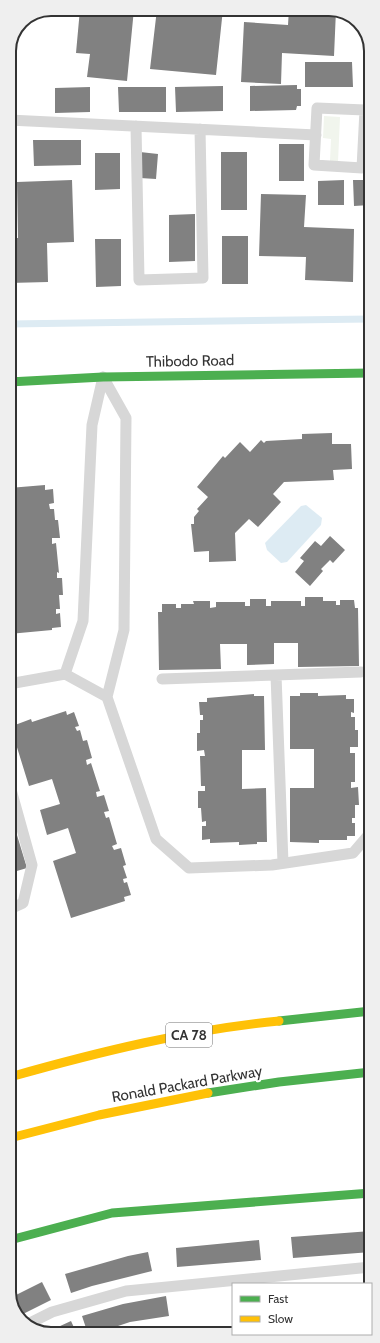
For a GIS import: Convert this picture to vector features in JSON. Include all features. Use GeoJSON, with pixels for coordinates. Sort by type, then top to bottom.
{"type":"FeatureCollection","features":[{"type":"Feature","properties":{"kind":"main road","name":"Thibodo Road"},"geometry":{"type":"LineString","coordinates":[[16,382],[103,376],[364,373]]}},
{"type":"Feature","properties":{"kind":"main road","name":"CA 78"},"geometry":{"type":"LineString","coordinates":[[16,1075],[87,1055],[230,1026],[364,1012]]}},
{"type":"Feature","properties":{"kind":"main road","name":"Ronald Packard Parkway"},"geometry":{"type":"LineString","coordinates":[[16,1136],[76,1119],[179,1097],[318,1077],[364,1073]]}},
{"type":"Feature","properties":{"kind":"main road"},"geometry":{"type":"LineString","coordinates":[[16,1238],[112,1213],[364,1194]]}},
{"type":"Feature","properties":{"kind":"lane"},"geometry":{"type":"LineString","coordinates":[[364,110],[317,108],[314,165],[362,168],[364,129]]}},
{"type":"Feature","properties":{"kind":"lane"},"geometry":{"type":"LineString","coordinates":[[16,120],[316,135]]}},
{"type":"Feature","properties":{"kind":"lane"},"geometry":{"type":"LineString","coordinates":[[136,126],[139,280],[203,278],[200,130]]}},
{"type":"Feature","properties":{"kind":"lane"},"geometry":{"type":"LineString","coordinates":[[65,674],[83,621],[92,425],[103,376]]}},
{"type":"Feature","properties":{"kind":"lane"},"geometry":{"type":"LineString","coordinates":[[103,376],[126,418],[124,630],[107,697],[156,839],[189,868],[283,863],[353,853],[364,840]]}},
{"type":"Feature","properties":{"kind":"lane"},"geometry":{"type":"LineString","coordinates":[[162,679],[361,672]]}},
{"type":"Feature","properties":{"kind":"lane"},"geometry":{"type":"LineString","coordinates":[[16,683],[65,674],[107,697]]}},
{"type":"Feature","properties":{"kind":"lane"},"geometry":{"type":"LineString","coordinates":[[276,675],[283,863]]}},
{"type":"Feature","properties":{"kind":"lane"},"geometry":{"type":"LineString","coordinates":[[16,808],[32,865],[23,903],[16,906]]}},
{"type":"Feature","properties":{"kind":"lane"},"geometry":{"type":"LineString","coordinates":[[32,1322],[52,1312],[126,1290],[364,1268]]}},
{"type":"Feature","properties":{"kind":"shaded area"},"geometry":{"type":"Polygon","coordinates":[[[324,116],[340,117],[338,162],[330,161],[331,139],[323,138],[324,116]]]}},
{"type":"Feature","properties":{"kind":"shaded area"},"geometry":{"type":"Polygon","coordinates":[[[306,505],[322,518],[321,525],[287,562],[281,563],[267,550],[265,543],[301,506],[306,505]]]}},
{"type":"Feature","properties":{"kind":"building"},"geometry":{"type":"Polygon","coordinates":[[[79,16],[133,16],[127,81],[87,77],[90,54],[76,53],[79,16]]]}},
{"type":"Feature","properties":{"kind":"building"},"geometry":{"type":"Polygon","coordinates":[[[156,16],[222,16],[216,75],[150,69],[156,16]]]}},
{"type":"Feature","properties":{"kind":"building"},"geometry":{"type":"Polygon","coordinates":[[[289,16],[336,17],[334,56],[282,53],[281,84],[241,82],[244,22],[288,25],[289,16]]]}},
{"type":"Feature","properties":{"kind":"building"},"geometry":{"type":"Polygon","coordinates":[[[363,61],[364,61],[364,87],[363,61]]]}},
{"type":"Feature","properties":{"kind":"building"},"geometry":{"type":"Polygon","coordinates":[[[305,62],[352,62],[353,87],[305,87],[305,62]]]}},
{"type":"Feature","properties":{"kind":"building"},"geometry":{"type":"Polygon","coordinates":[[[297,85],[297,89],[301,89],[301,106],[297,106],[296,110],[250,111],[250,86],[297,85]]]}},
{"type":"Feature","properties":{"kind":"building"},"geometry":{"type":"Polygon","coordinates":[[[223,86],[223,111],[176,112],[175,87],[223,86]]]}},
{"type":"Feature","properties":{"kind":"building"},"geometry":{"type":"Polygon","coordinates":[[[90,87],[90,112],[55,113],[55,88],[90,87]]]}},
{"type":"Feature","properties":{"kind":"building"},"geometry":{"type":"Polygon","coordinates":[[[118,87],[166,87],[166,112],[119,112],[118,87]]]}},
{"type":"Feature","properties":{"kind":"building"},"geometry":{"type":"Polygon","coordinates":[[[33,140],[81,140],[81,165],[34,166],[33,140]]]}},
{"type":"Feature","properties":{"kind":"building"},"geometry":{"type":"Polygon","coordinates":[[[279,144],[304,144],[304,181],[279,181],[279,144]]]}},
{"type":"Feature","properties":{"kind":"building"},"geometry":{"type":"Polygon","coordinates":[[[140,152],[158,154],[156,179],[140,178],[140,152]]]}},
{"type":"Feature","properties":{"kind":"building"},"geometry":{"type":"Polygon","coordinates":[[[221,152],[247,152],[247,210],[221,210],[221,152]]]}},
{"type":"Feature","properties":{"kind":"building"},"geometry":{"type":"Polygon","coordinates":[[[95,153],[120,153],[120,189],[95,190],[95,153]]]}},
{"type":"Feature","properties":{"kind":"building"},"geometry":{"type":"Polygon","coordinates":[[[72,180],[74,242],[47,243],[48,282],[16,283],[16,238],[18,238],[17,182],[72,180]]]}},
{"type":"Feature","properties":{"kind":"building"},"geometry":{"type":"Polygon","coordinates":[[[344,180],[344,205],[318,205],[318,181],[344,180]]]}},
{"type":"Feature","properties":{"kind":"building"},"geometry":{"type":"Polygon","coordinates":[[[353,180],[364,180],[364,205],[354,206],[353,180]]]}},
{"type":"Feature","properties":{"kind":"building"},"geometry":{"type":"Polygon","coordinates":[[[261,194],[306,195],[304,227],[354,229],[353,282],[305,280],[306,257],[259,256],[261,194]]]}},
{"type":"Feature","properties":{"kind":"building"},"geometry":{"type":"Polygon","coordinates":[[[195,214],[195,261],[169,262],[169,215],[195,214]]]}},
{"type":"Feature","properties":{"kind":"building"},"geometry":{"type":"Polygon","coordinates":[[[222,236],[248,236],[248,284],[222,284],[222,236]]]}},
{"type":"Feature","properties":{"kind":"building"},"geometry":{"type":"Polygon","coordinates":[[[95,239],[121,239],[121,286],[96,287],[95,239]]]}},
{"type":"Feature","properties":{"kind":"building"},"geometry":{"type":"Polygon","coordinates":[[[332,433],[332,444],[351,444],[352,469],[333,470],[334,480],[284,482],[273,494],[281,502],[258,527],[249,519],[235,533],[236,561],[209,562],[209,551],[194,552],[191,524],[194,524],[194,517],[199,511],[197,509],[208,497],[197,487],[223,456],[225,458],[240,442],[250,452],[261,440],[264,443],[266,441],[302,439],[302,434],[332,433]]]}},
{"type":"Feature","properties":{"kind":"building"},"geometry":{"type":"Polygon","coordinates":[[[45,485],[45,490],[53,489],[54,503],[49,504],[50,509],[54,509],[55,520],[58,520],[60,538],[52,538],[52,544],[56,543],[59,573],[57,572],[57,578],[62,578],[63,595],[59,595],[60,609],[56,609],[56,614],[60,613],[61,627],[52,628],[52,630],[16,633],[16,487],[45,485]]]}},
{"type":"Feature","properties":{"kind":"building"},"geometry":{"type":"Polygon","coordinates":[[[330,536],[345,550],[333,563],[330,560],[321,569],[323,571],[310,586],[295,572],[304,561],[300,558],[315,541],[321,546],[330,536]]]}},
{"type":"Feature","properties":{"kind":"building"},"geometry":{"type":"Polygon","coordinates":[[[305,597],[323,597],[323,601],[336,601],[336,605],[340,605],[340,600],[354,600],[355,608],[358,608],[359,666],[298,667],[298,643],[274,643],[274,664],[247,665],[247,644],[220,644],[221,669],[159,670],[158,612],[162,612],[162,604],[176,604],[176,608],[181,608],[181,604],[194,604],[193,601],[210,601],[210,608],[216,607],[216,602],[245,602],[245,606],[250,606],[250,599],[266,599],[266,606],[271,606],[271,601],[301,601],[301,606],[305,606],[305,597]]]}},
{"type":"Feature","properties":{"kind":"building"},"geometry":{"type":"Polygon","coordinates":[[[300,693],[318,693],[318,696],[346,695],[346,699],[354,699],[354,713],[351,712],[351,717],[355,717],[355,730],[358,730],[358,747],[350,747],[350,753],[355,753],[355,782],[351,782],[351,788],[358,787],[359,805],[355,805],[355,818],[352,818],[352,823],[355,823],[355,836],[347,836],[347,840],[319,840],[319,843],[290,842],[290,788],[314,788],[314,749],[290,749],[290,696],[300,696],[300,693]]]}},
{"type":"Feature","properties":{"kind":"building"},"geometry":{"type":"Polygon","coordinates":[[[254,694],[254,696],[264,696],[265,750],[242,750],[242,789],[266,788],[267,842],[239,845],[239,842],[210,843],[210,839],[202,840],[202,826],[206,826],[206,821],[202,822],[201,808],[198,808],[198,791],[205,791],[205,786],[201,786],[200,756],[205,756],[204,750],[197,751],[197,733],[200,733],[200,720],[203,720],[203,715],[200,715],[199,702],[207,702],[207,698],[254,694]]]}},
{"type":"Feature","properties":{"kind":"building"},"geometry":{"type":"Polygon","coordinates":[[[66,711],[67,715],[74,712],[79,726],[75,727],[77,731],[80,730],[83,741],[87,740],[92,758],[86,760],[87,765],[91,763],[100,791],[96,792],[97,797],[104,795],[109,811],[104,812],[106,818],[109,817],[117,844],[112,846],[114,850],[121,848],[126,865],[123,866],[127,878],[123,879],[124,883],[127,882],[131,895],[124,897],[125,901],[71,918],[53,861],[76,853],[68,828],[47,835],[40,810],[60,804],[52,779],[29,786],[16,744],[16,725],[31,719],[32,722],[66,711]]]}},
{"type":"Feature","properties":{"kind":"building"},"geometry":{"type":"Polygon","coordinates":[[[16,832],[27,868],[16,871],[16,832]]]}},
{"type":"Feature","properties":{"kind":"building"},"geometry":{"type":"Polygon","coordinates":[[[364,1232],[364,1253],[293,1258],[291,1237],[364,1232]]]}},
{"type":"Feature","properties":{"kind":"building"},"geometry":{"type":"Polygon","coordinates":[[[259,1240],[261,1260],[177,1267],[176,1248],[259,1240]]]}},
{"type":"Feature","properties":{"kind":"building"},"geometry":{"type":"Polygon","coordinates":[[[148,1252],[152,1271],[92,1286],[71,1293],[65,1274],[128,1256],[148,1252]]]}},
{"type":"Feature","properties":{"kind":"building"},"geometry":{"type":"Polygon","coordinates":[[[42,1282],[51,1300],[24,1314],[18,1303],[16,1295],[42,1282]]]}},
{"type":"Feature","properties":{"kind":"building"},"geometry":{"type":"Polygon","coordinates":[[[166,1296],[169,1316],[130,1322],[115,1327],[86,1327],[82,1316],[123,1304],[166,1296]]]}},
{"type":"Feature","properties":{"kind":"building"},"geometry":{"type":"Polygon","coordinates":[[[71,1321],[74,1327],[58,1327],[71,1321]]]}},
{"type":"Feature","properties":{"kind":"waterway"},"geometry":{"type":"LineString","coordinates":[[16,324],[364,319]]}},
{"type":"Feature","properties":{"kind":"traffic: fast"},"geometry":{"type":"LineString","coordinates":[[16,382],[103,377],[364,373]]}},
{"type":"Feature","properties":{"kind":"traffic: fast"},"geometry":{"type":"LineString","coordinates":[[279,1021],[364,1012]]}},
{"type":"Feature","properties":{"kind":"traffic: fast"},"geometry":{"type":"LineString","coordinates":[[208,1093],[279,1082],[364,1073]]}},
{"type":"Feature","properties":{"kind":"traffic: fast"},"geometry":{"type":"LineString","coordinates":[[16,1238],[112,1213],[364,1194]]}},
{"type":"Feature","properties":{"kind":"traffic: slow"},"geometry":{"type":"LineString","coordinates":[[16,1075],[143,1043],[211,1030],[279,1021]]}},
{"type":"Feature","properties":{"kind":"traffic: slow"},"geometry":{"type":"LineString","coordinates":[[16,1136],[99,1115],[208,1093]]}}]}
